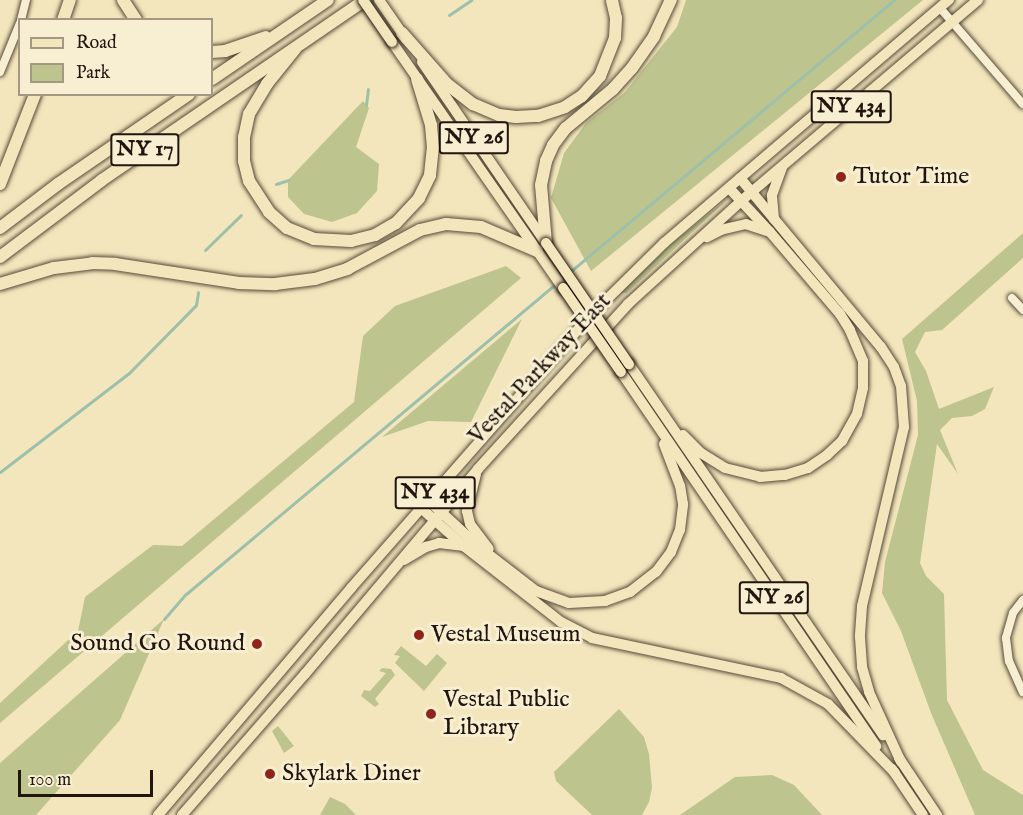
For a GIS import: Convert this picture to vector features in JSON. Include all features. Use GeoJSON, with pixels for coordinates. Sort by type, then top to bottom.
{"type":"FeatureCollection","features":[{"type":"Feature","properties":{"kind":"highway"},"geometry":{"type":"LineString","coordinates":[[64,18],[70,0]]}},
{"type":"Feature","properties":{"kind":"highway"},"geometry":{"type":"LineString","coordinates":[[123,0],[135,18]]}},
{"type":"Feature","properties":{"kind":"highway"},"geometry":{"type":"LineString","coordinates":[[213,78],[328,0]]}},
{"type":"Feature","properties":{"kind":"highway","name":"NY 17"},"geometry":{"type":"LineString","coordinates":[[0,257],[102,180],[364,0]]}},
{"type":"Feature","properties":{"kind":"highway"},"geometry":{"type":"LineString","coordinates":[[402,33],[447,84],[473,104],[499,115],[538,116],[573,101],[600,76],[615,38],[616,18],[612,0]]}},
{"type":"Feature","properties":{"kind":"highway"},"geometry":{"type":"LineString","coordinates":[[0,284],[54,268],[92,263],[115,264],[239,283],[275,284],[305,280],[347,269],[420,230],[446,224],[481,227],[541,247],[541,185],[546,161],[553,145],[566,129],[612,89],[632,68],[654,36],[671,0]]}},
{"type":"Feature","properties":{"kind":"highway"},"geometry":{"type":"LineString","coordinates":[[213,52],[225,51],[281,32]]}},
{"type":"Feature","properties":{"kind":"highway"},"geometry":{"type":"LineString","coordinates":[[295,49],[267,84],[249,114],[244,137],[244,161],[249,181],[268,212],[287,228],[314,239],[351,241],[375,235],[396,223],[419,198],[429,175],[433,148],[431,125],[417,79]]}},
{"type":"Feature","properties":{"kind":"highway"},"geometry":{"type":"LineString","coordinates":[[0,184],[34,96]]}},
{"type":"Feature","properties":{"kind":"highway","name":"NY 17"},"geometry":{"type":"LineString","coordinates":[[0,228],[58,184],[186,96]]}},
{"type":"Feature","properties":{"kind":"main road","name":"NY 26"},"geometry":{"type":"LineString","coordinates":[[364,0],[417,79],[629,364],[937,815]]}},
{"type":"Feature","properties":{"kind":"main road","name":"NY 26"},"geometry":{"type":"LineString","coordinates":[[379,0],[654,422],[923,815]]}},
{"type":"Feature","properties":{"kind":"main road","name":"Vestal Parkway East"},"geometry":{"type":"LineString","coordinates":[[158,815],[589,317],[664,243],[949,0]]}},
{"type":"Feature","properties":{"kind":"main road","name":"Vestal Parkway East"},"geometry":{"type":"LineString","coordinates":[[182,815],[437,516],[585,349],[688,248],[978,0]]}},
{"type":"Feature","properties":{"kind":"main road"},"geometry":{"type":"LineString","coordinates":[[772,227],[772,195],[784,165]]}},
{"type":"Feature","properties":{"kind":"main road"},"geometry":{"type":"LineString","coordinates":[[666,418],[713,462],[736,473],[760,477],[785,475],[808,468],[827,455],[852,425],[863,388],[861,352],[840,314],[772,227],[740,178]]}},
{"type":"Feature","properties":{"kind":"main road"},"geometry":{"type":"LineString","coordinates":[[729,188],[772,227],[881,347],[894,367],[901,386],[904,427],[862,606],[860,637],[862,667],[869,692],[902,762]]}},
{"type":"Feature","properties":{"kind":"main road"},"geometry":{"type":"LineString","coordinates":[[688,248],[736,225],[772,227]]}},
{"type":"Feature","properties":{"kind":"main road"},"geometry":{"type":"LineString","coordinates":[[437,516],[536,591],[569,603],[605,601],[630,592],[648,581],[671,552],[680,530],[683,504],[680,486],[654,422]]}},
{"type":"Feature","properties":{"kind":"main road"},"geometry":{"type":"LineString","coordinates":[[478,469],[466,511],[470,524],[503,565]]}},
{"type":"Feature","properties":{"kind":"main road"},"geometry":{"type":"LineString","coordinates":[[425,505],[465,547],[561,622],[592,638],[781,678],[828,704],[895,773]]}},
{"type":"Feature","properties":{"kind":"main road"},"geometry":{"type":"LineString","coordinates":[[395,566],[426,547],[439,543],[465,547]]}},
{"type":"Feature","properties":{"kind":"street"},"geometry":{"type":"LineString","coordinates":[[21,18],[26,0]]}},
{"type":"Feature","properties":{"kind":"street"},"geometry":{"type":"LineString","coordinates":[[940,8],[1023,104]]}},
{"type":"Feature","properties":{"kind":"street"},"geometry":{"type":"LineString","coordinates":[[0,72],[18,26]]}},
{"type":"Feature","properties":{"kind":"street"},"geometry":{"type":"LineString","coordinates":[[1012,298],[1023,310]]}},
{"type":"Feature","properties":{"kind":"street"},"geometry":{"type":"LineString","coordinates":[[1023,600],[1013,613],[1006,638],[1010,661],[1023,692]]}},
{"type":"Feature","properties":{"kind":"green space"},"geometry":{"type":"Polygon","coordinates":[[[686,0],[923,0],[591,271],[551,198],[564,153],[586,123],[625,92],[677,27],[686,0]]]}},
{"type":"Feature","properties":{"kind":"green space"},"geometry":{"type":"Polygon","coordinates":[[[363,101],[369,108],[356,147],[379,164],[377,191],[357,213],[332,222],[304,214],[288,197],[288,180],[363,101]]]}},
{"type":"Feature","properties":{"kind":"green space"},"geometry":{"type":"Polygon","coordinates":[[[730,197],[627,293],[620,293],[676,240],[730,197]]]}},
{"type":"Feature","properties":{"kind":"green space"},"geometry":{"type":"Polygon","coordinates":[[[1023,233],[1023,258],[942,330],[925,332],[915,352],[926,371],[939,409],[994,387],[985,409],[972,416],[952,418],[940,430],[958,474],[937,444],[920,563],[926,576],[944,594],[947,700],[983,770],[1023,795],[1023,815],[975,815],[931,713],[901,631],[882,593],[885,562],[918,435],[917,401],[902,339],[1023,233]]]}},
{"type":"Feature","properties":{"kind":"green space"},"geometry":{"type":"Polygon","coordinates":[[[506,266],[521,278],[0,723],[0,703],[78,631],[85,597],[153,545],[182,546],[354,402],[363,336],[395,306],[506,266]]]}},
{"type":"Feature","properties":{"kind":"green space"},"geometry":{"type":"Polygon","coordinates":[[[522,319],[471,422],[428,421],[382,437],[522,319]]]}},
{"type":"Feature","properties":{"kind":"green space"},"geometry":{"type":"Polygon","coordinates":[[[164,619],[120,720],[36,815],[0,815],[0,763],[164,619]]]}},
{"type":"Feature","properties":{"kind":"green space"},"geometry":{"type":"Polygon","coordinates":[[[401,646],[426,666],[437,654],[447,663],[424,691],[395,663],[400,656],[394,655],[401,646]]]}},
{"type":"Feature","properties":{"kind":"green space"},"geometry":{"type":"Polygon","coordinates":[[[382,668],[391,669],[395,675],[375,699],[379,704],[375,707],[361,696],[364,690],[370,691],[386,673],[379,671],[382,668]]]}},
{"type":"Feature","properties":{"kind":"green space"},"geometry":{"type":"Polygon","coordinates":[[[619,709],[644,737],[649,754],[652,788],[649,802],[642,815],[592,815],[556,781],[554,772],[619,709]]]}},
{"type":"Feature","properties":{"kind":"green space"},"geometry":{"type":"Polygon","coordinates":[[[278,726],[294,746],[284,753],[272,731],[278,726]]]}},
{"type":"Feature","properties":{"kind":"green space"},"geometry":{"type":"Polygon","coordinates":[[[772,775],[794,785],[822,815],[680,815],[735,777],[772,775]]]}},
{"type":"Feature","properties":{"kind":"green space"},"geometry":{"type":"Polygon","coordinates":[[[330,797],[345,804],[356,815],[320,815],[330,797]]]}},
{"type":"Feature","properties":{"kind":"waterway"},"geometry":{"type":"LineString","coordinates":[[449,15],[471,0]]}},
{"type":"Feature","properties":{"kind":"waterway"},"geometry":{"type":"LineString","coordinates":[[164,619],[186,594],[894,0]]}},
{"type":"Feature","properties":{"kind":"waterway"},"geometry":{"type":"LineString","coordinates":[[366,105],[368,89]]}},
{"type":"Feature","properties":{"kind":"waterway"},"geometry":{"type":"LineString","coordinates":[[276,184],[288,180]]}},
{"type":"Feature","properties":{"kind":"waterway"},"geometry":{"type":"LineString","coordinates":[[205,250],[241,215]]}},
{"type":"Feature","properties":{"kind":"waterway"},"geometry":{"type":"LineString","coordinates":[[0,472],[129,373],[196,305],[198,292]]}},
{"type":"Feature","properties":{"kind":"place","name":"Tutor Time"},"geometry":{"type":"Point","coordinates":[841,177]}},
{"type":"Feature","properties":{"kind":"place","name":"Vestal Museum"},"geometry":{"type":"Point","coordinates":[419,635]}},
{"type":"Feature","properties":{"kind":"place","name":"Sound Go Round"},"geometry":{"type":"Point","coordinates":[257,644]}},
{"type":"Feature","properties":{"kind":"place","name":"Vestal Public Library"},"geometry":{"type":"Point","coordinates":[431,714]}},
{"type":"Feature","properties":{"kind":"place","name":"Skylark Diner"},"geometry":{"type":"Point","coordinates":[270,774]}}]}
